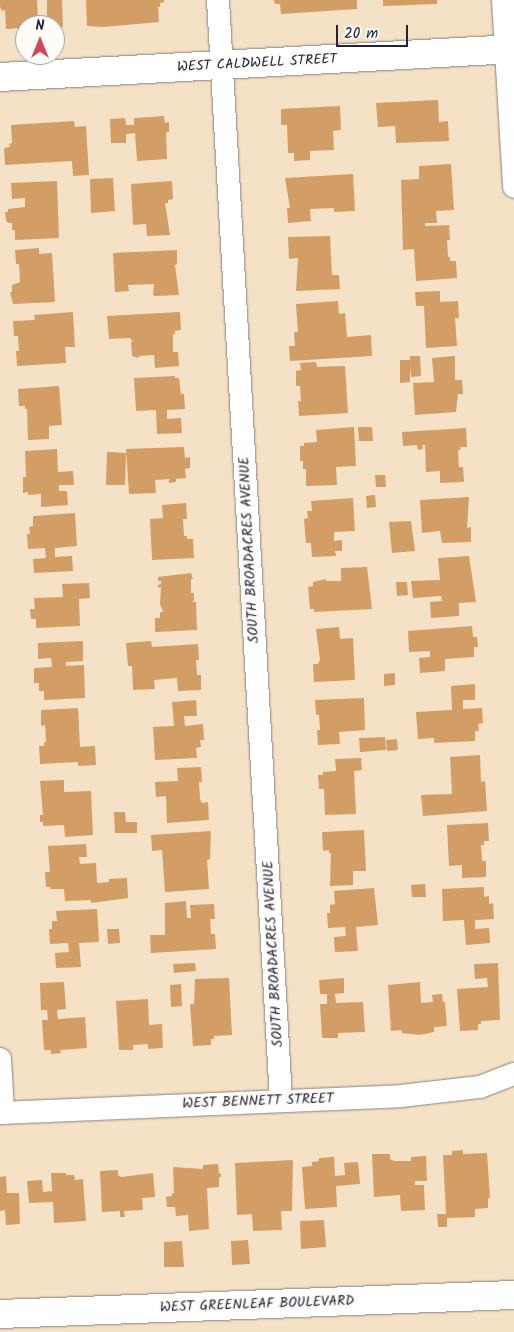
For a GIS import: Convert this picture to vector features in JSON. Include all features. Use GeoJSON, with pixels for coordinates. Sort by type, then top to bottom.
{"type":"FeatureCollection","features":[{"type":"Feature","properties":{"kind":"street","name":"SOUTH BROADACRES AVENUE"},"geometry":{"type":"LineString","coordinates":[[218,0],[281,1100]]}},
{"type":"Feature","properties":{"kind":"street"},"geometry":{"type":"LineString","coordinates":[[503,0],[510,50],[514,187]]}},
{"type":"Feature","properties":{"kind":"street","name":"WEST CALDWELL STREET"},"geometry":{"type":"LineString","coordinates":[[0,77],[510,50]]}},
{"type":"Feature","properties":{"kind":"street"},"geometry":{"type":"LineString","coordinates":[[0,1059],[1,1113]]}},
{"type":"Feature","properties":{"kind":"street","name":"WEST BENNETT STREET"},"geometry":{"type":"LineString","coordinates":[[1,1113],[401,1096],[480,1087],[514,1074]]}},
{"type":"Feature","properties":{"kind":"street","name":"WEST GREENLEAF BOULEVARD"},"geometry":{"type":"LineString","coordinates":[[0,1314],[514,1294]]}},
{"type":"Feature","properties":{"kind":"building"},"geometry":{"type":"Polygon","coordinates":[[[0,0],[37,0],[38,15],[15,15],[15,29],[6,29],[5,10],[2,11],[0,0]]]}},
{"type":"Feature","properties":{"kind":"building"},"geometry":{"type":"Polygon","coordinates":[[[47,0],[62,0],[63,15],[47,15],[47,0]]]}},
{"type":"Feature","properties":{"kind":"building"},"geometry":{"type":"Polygon","coordinates":[[[86,0],[164,0],[164,2],[160,3],[160,7],[158,7],[159,22],[103,27],[87,26],[86,0]]]}},
{"type":"Feature","properties":{"kind":"building"},"geometry":{"type":"Polygon","coordinates":[[[274,0],[357,0],[357,9],[281,14],[280,4],[275,4],[274,0]]]}},
{"type":"Feature","properties":{"kind":"building"},"geometry":{"type":"Polygon","coordinates":[[[383,0],[437,0],[437,4],[383,6],[383,0]]]}},
{"type":"Feature","properties":{"kind":"building"},"geometry":{"type":"Polygon","coordinates":[[[438,100],[439,122],[448,121],[449,141],[396,143],[395,126],[378,127],[376,103],[438,100]]]}},
{"type":"Feature","properties":{"kind":"building"},"geometry":{"type":"Polygon","coordinates":[[[340,106],[341,130],[333,131],[334,150],[310,151],[310,160],[294,161],[294,153],[288,153],[287,125],[281,125],[281,109],[340,106]]]}},
{"type":"Feature","properties":{"kind":"building"},"geometry":{"type":"Polygon","coordinates":[[[164,116],[165,123],[169,122],[169,132],[166,132],[167,159],[137,161],[135,133],[126,134],[126,143],[111,143],[110,119],[125,118],[126,125],[134,125],[134,118],[164,116]]]}},
{"type":"Feature","properties":{"kind":"building"},"geometry":{"type":"Polygon","coordinates":[[[74,121],[75,127],[86,126],[89,175],[73,176],[72,161],[5,165],[4,148],[10,147],[9,144],[12,143],[11,125],[74,121]]]}},
{"type":"Feature","properties":{"kind":"building"},"geometry":{"type":"Polygon","coordinates":[[[451,164],[454,210],[436,211],[437,223],[425,223],[425,226],[449,225],[450,240],[447,240],[448,257],[450,257],[450,261],[456,261],[457,278],[416,281],[414,249],[403,250],[401,180],[419,179],[419,166],[451,164]]]}},
{"type":"Feature","properties":{"kind":"building"},"geometry":{"type":"Polygon","coordinates":[[[353,174],[355,211],[334,212],[334,208],[310,209],[311,221],[288,223],[287,208],[290,208],[285,178],[353,174]]]}},
{"type":"Feature","properties":{"kind":"building"},"geometry":{"type":"Polygon","coordinates":[[[113,178],[115,211],[91,213],[90,179],[113,178]]]}},
{"type":"Feature","properties":{"kind":"building"},"geometry":{"type":"Polygon","coordinates":[[[57,181],[59,238],[15,240],[15,230],[12,230],[12,223],[8,223],[6,220],[5,212],[8,212],[8,209],[25,207],[25,198],[12,199],[11,183],[57,181]]]}},
{"type":"Feature","properties":{"kind":"building"},"geometry":{"type":"Polygon","coordinates":[[[172,181],[173,199],[165,203],[170,235],[147,236],[146,224],[133,225],[131,184],[172,181]]]}},
{"type":"Feature","properties":{"kind":"building"},"geometry":{"type":"Polygon","coordinates":[[[330,236],[332,275],[339,275],[340,289],[296,291],[298,258],[289,259],[288,237],[330,236]]]}},
{"type":"Feature","properties":{"kind":"building"},"geometry":{"type":"Polygon","coordinates":[[[39,248],[39,254],[52,253],[55,302],[13,304],[10,292],[12,292],[12,285],[20,282],[19,264],[16,264],[15,250],[39,248]]]}},
{"type":"Feature","properties":{"kind":"building"},"geometry":{"type":"Polygon","coordinates":[[[177,250],[177,264],[175,265],[179,295],[155,296],[153,295],[154,284],[128,285],[129,291],[115,292],[113,253],[177,250]]]}},
{"type":"Feature","properties":{"kind":"building"},"geometry":{"type":"Polygon","coordinates":[[[440,291],[440,302],[458,301],[459,318],[455,318],[457,346],[426,348],[424,306],[416,306],[415,292],[440,291]]]}},
{"type":"Feature","properties":{"kind":"building"},"geometry":{"type":"Polygon","coordinates":[[[338,301],[339,314],[345,313],[347,337],[371,335],[372,356],[290,361],[289,346],[295,346],[294,332],[298,332],[296,304],[338,301]]]}},
{"type":"Feature","properties":{"kind":"building"},"geometry":{"type":"Polygon","coordinates":[[[73,312],[75,347],[65,347],[66,363],[17,366],[18,336],[14,336],[13,321],[35,320],[34,315],[73,312]]]}},
{"type":"Feature","properties":{"kind":"building"},"geometry":{"type":"Polygon","coordinates":[[[180,312],[181,330],[175,331],[175,334],[173,334],[173,352],[178,352],[179,366],[155,368],[154,355],[139,356],[139,358],[132,356],[131,342],[133,342],[130,338],[109,339],[107,316],[180,312]]]}},
{"type":"Feature","properties":{"kind":"building"},"geometry":{"type":"Polygon","coordinates":[[[410,356],[420,356],[421,376],[411,377],[410,365],[410,382],[400,383],[400,360],[410,360],[410,356]]]}},
{"type":"Feature","properties":{"kind":"building"},"geometry":{"type":"Polygon","coordinates":[[[455,356],[455,380],[462,380],[463,394],[458,394],[456,412],[415,415],[413,383],[434,382],[432,358],[455,356]]]}},
{"type":"Feature","properties":{"kind":"building"},"geometry":{"type":"Polygon","coordinates":[[[316,362],[317,367],[345,366],[348,413],[299,416],[300,386],[296,386],[296,371],[301,370],[300,363],[316,362]]]}},
{"type":"Feature","properties":{"kind":"building"},"geometry":{"type":"Polygon","coordinates":[[[175,376],[175,378],[179,378],[181,394],[184,394],[185,409],[167,410],[167,419],[181,418],[182,433],[157,434],[156,410],[136,411],[134,378],[175,376]]]}},
{"type":"Feature","properties":{"kind":"building"},"geometry":{"type":"Polygon","coordinates":[[[59,386],[62,425],[49,426],[49,439],[28,440],[27,409],[25,409],[25,406],[19,406],[18,389],[59,386]]]}},
{"type":"Feature","properties":{"kind":"building"},"geometry":{"type":"Polygon","coordinates":[[[354,427],[356,466],[336,467],[337,485],[306,486],[306,469],[303,469],[303,461],[300,461],[300,446],[304,446],[304,443],[317,442],[316,430],[354,427]]]}},
{"type":"Feature","properties":{"kind":"building"},"geometry":{"type":"Polygon","coordinates":[[[358,427],[372,427],[373,441],[359,441],[358,427]]]}},
{"type":"Feature","properties":{"kind":"building"},"geometry":{"type":"Polygon","coordinates":[[[466,428],[467,447],[460,447],[461,450],[458,450],[459,467],[463,467],[464,482],[440,483],[440,471],[426,472],[425,445],[422,445],[423,449],[418,450],[417,445],[403,446],[402,432],[466,428]]]}},
{"type":"Feature","properties":{"kind":"building"},"geometry":{"type":"Polygon","coordinates":[[[184,447],[185,458],[190,457],[190,468],[185,469],[186,478],[176,479],[176,482],[169,483],[169,479],[155,480],[156,493],[129,494],[126,449],[184,447]]]}},
{"type":"Feature","properties":{"kind":"building"},"geometry":{"type":"Polygon","coordinates":[[[57,449],[58,472],[73,471],[74,485],[59,485],[59,491],[67,491],[68,505],[41,507],[41,494],[28,495],[28,492],[23,493],[23,477],[26,477],[25,451],[57,449]]]}},
{"type":"Feature","properties":{"kind":"building"},"geometry":{"type":"Polygon","coordinates":[[[107,452],[126,453],[125,485],[106,485],[107,452]]]}},
{"type":"Feature","properties":{"kind":"building"},"geometry":{"type":"Polygon","coordinates":[[[375,475],[385,475],[386,487],[376,487],[375,475]]]}},
{"type":"Feature","properties":{"kind":"building"},"geometry":{"type":"Polygon","coordinates":[[[375,495],[376,507],[367,508],[366,496],[375,495]]]}},
{"type":"Feature","properties":{"kind":"building"},"geometry":{"type":"Polygon","coordinates":[[[469,497],[467,528],[471,527],[471,542],[442,543],[440,531],[422,533],[420,500],[469,497]]]}},
{"type":"Feature","properties":{"kind":"building"},"geometry":{"type":"Polygon","coordinates":[[[353,498],[355,531],[334,532],[334,541],[342,540],[342,551],[335,551],[336,556],[312,557],[311,543],[306,543],[304,519],[308,518],[307,511],[312,511],[311,501],[353,498]]]}},
{"type":"Feature","properties":{"kind":"building"},"geometry":{"type":"Polygon","coordinates":[[[186,503],[187,519],[183,519],[184,536],[187,536],[187,539],[193,539],[194,558],[152,560],[150,519],[163,518],[162,505],[186,503]]]}},
{"type":"Feature","properties":{"kind":"building"},"geometry":{"type":"Polygon","coordinates":[[[75,513],[77,546],[55,548],[55,557],[72,556],[73,571],[34,573],[33,559],[46,558],[45,548],[28,549],[27,534],[30,534],[29,527],[33,526],[33,516],[75,513]]]}},
{"type":"Feature","properties":{"kind":"building"},"geometry":{"type":"Polygon","coordinates":[[[411,521],[415,551],[392,553],[389,522],[411,521]]]}},
{"type":"Feature","properties":{"kind":"building"},"geometry":{"type":"Polygon","coordinates":[[[469,556],[476,602],[459,603],[459,616],[431,618],[430,602],[442,601],[441,596],[413,598],[411,581],[440,580],[438,558],[469,556]]]}},
{"type":"Feature","properties":{"kind":"building"},"geometry":{"type":"Polygon","coordinates":[[[367,567],[372,609],[314,612],[314,609],[310,609],[308,587],[313,586],[313,582],[326,579],[326,581],[341,581],[341,568],[367,567]]]}},
{"type":"Feature","properties":{"kind":"building"},"geometry":{"type":"Polygon","coordinates":[[[191,573],[193,579],[191,579],[191,593],[194,593],[194,600],[192,602],[196,602],[197,630],[155,632],[155,618],[160,618],[160,612],[163,612],[160,604],[161,587],[158,588],[161,581],[158,581],[158,577],[191,573]]]}},
{"type":"Feature","properties":{"kind":"building"},"geometry":{"type":"Polygon","coordinates":[[[396,582],[407,582],[408,595],[397,596],[396,582]]]}},
{"type":"Feature","properties":{"kind":"building"},"geometry":{"type":"Polygon","coordinates":[[[89,583],[90,598],[79,599],[80,626],[36,628],[36,619],[31,619],[30,609],[35,609],[34,598],[63,597],[62,584],[89,583]]]}},
{"type":"Feature","properties":{"kind":"building"},"geometry":{"type":"Polygon","coordinates":[[[472,626],[473,637],[477,637],[478,647],[474,647],[474,657],[445,659],[445,671],[420,673],[419,658],[430,657],[430,651],[409,652],[408,631],[472,626]]]}},
{"type":"Feature","properties":{"kind":"building"},"geometry":{"type":"Polygon","coordinates":[[[339,627],[340,639],[353,638],[355,680],[314,682],[313,664],[318,664],[320,660],[316,629],[339,627]]]}},
{"type":"Feature","properties":{"kind":"building"},"geometry":{"type":"Polygon","coordinates":[[[83,641],[83,661],[66,662],[66,666],[84,665],[85,698],[44,700],[44,691],[39,691],[39,683],[34,683],[34,668],[52,667],[51,658],[38,659],[38,643],[83,641]]]}},
{"type":"Feature","properties":{"kind":"building"},"geometry":{"type":"Polygon","coordinates":[[[151,641],[152,647],[198,644],[199,660],[196,660],[197,675],[201,675],[201,690],[178,691],[177,678],[154,680],[155,689],[133,690],[132,666],[128,666],[126,643],[151,641]]]}},
{"type":"Feature","properties":{"kind":"building"},"geometry":{"type":"Polygon","coordinates":[[[395,673],[395,685],[384,686],[384,674],[395,673]]]}},
{"type":"Feature","properties":{"kind":"building"},"geometry":{"type":"Polygon","coordinates":[[[475,684],[475,700],[463,700],[463,709],[482,708],[483,723],[478,724],[479,731],[475,731],[475,741],[434,743],[434,738],[418,739],[416,712],[452,710],[451,686],[475,684]]]}},
{"type":"Feature","properties":{"kind":"building"},"geometry":{"type":"Polygon","coordinates":[[[364,698],[365,730],[339,732],[340,744],[318,745],[319,715],[316,715],[315,700],[364,698]]]}},
{"type":"Feature","properties":{"kind":"building"},"geometry":{"type":"Polygon","coordinates":[[[196,700],[197,716],[184,716],[185,726],[203,724],[204,740],[200,740],[201,747],[196,748],[197,758],[155,760],[153,727],[174,726],[172,702],[196,700]]]}},
{"type":"Feature","properties":{"kind":"building"},"geometry":{"type":"Polygon","coordinates":[[[78,708],[80,747],[95,746],[96,765],[78,766],[78,762],[40,764],[39,746],[44,746],[44,742],[46,742],[45,725],[41,726],[41,710],[78,708]]]}},
{"type":"Feature","properties":{"kind":"building"},"geometry":{"type":"Polygon","coordinates":[[[385,737],[386,750],[360,752],[359,738],[385,737]]]}},
{"type":"Feature","properties":{"kind":"building"},"geometry":{"type":"Polygon","coordinates":[[[397,739],[398,750],[387,751],[386,740],[397,739]]]}},
{"type":"Feature","properties":{"kind":"building"},"geometry":{"type":"Polygon","coordinates":[[[480,755],[481,782],[485,781],[487,811],[423,816],[421,795],[452,794],[450,757],[480,755]]]}},
{"type":"Feature","properties":{"kind":"building"},"geometry":{"type":"Polygon","coordinates":[[[361,758],[362,770],[354,771],[356,814],[325,815],[324,789],[319,789],[318,775],[323,775],[323,772],[336,771],[335,759],[361,758]]]}},
{"type":"Feature","properties":{"kind":"building"},"geometry":{"type":"Polygon","coordinates":[[[201,767],[202,782],[199,782],[200,799],[202,803],[208,802],[209,820],[167,823],[166,796],[156,797],[155,782],[178,781],[177,768],[201,767]]]}},
{"type":"Feature","properties":{"kind":"building"},"geometry":{"type":"Polygon","coordinates":[[[64,780],[64,792],[91,791],[93,835],[65,837],[64,825],[43,826],[43,822],[40,822],[40,815],[43,815],[40,781],[64,780]]]}},
{"type":"Feature","properties":{"kind":"building"},"geometry":{"type":"Polygon","coordinates":[[[114,812],[125,812],[126,822],[137,822],[137,833],[115,833],[114,812]]]}},
{"type":"Feature","properties":{"kind":"building"},"geometry":{"type":"Polygon","coordinates":[[[488,823],[489,841],[484,841],[484,845],[481,845],[482,861],[486,861],[486,877],[462,878],[462,865],[449,866],[447,825],[488,823]]]}},
{"type":"Feature","properties":{"kind":"building"},"geometry":{"type":"Polygon","coordinates":[[[364,830],[366,871],[353,871],[353,885],[330,886],[331,853],[329,853],[329,850],[323,851],[322,832],[364,830]]]}},
{"type":"Feature","properties":{"kind":"building"},"geometry":{"type":"Polygon","coordinates":[[[211,831],[210,859],[207,860],[209,889],[165,892],[162,850],[152,851],[151,835],[211,831]]]}},
{"type":"Feature","properties":{"kind":"building"},"geometry":{"type":"Polygon","coordinates":[[[86,844],[87,857],[79,857],[80,864],[96,863],[97,883],[109,882],[109,879],[127,878],[128,898],[91,903],[91,900],[65,901],[64,889],[50,889],[50,887],[46,887],[45,872],[50,872],[48,846],[86,844]]]}},
{"type":"Feature","properties":{"kind":"building"},"geometry":{"type":"Polygon","coordinates":[[[425,884],[426,897],[412,897],[411,885],[425,884]]]}},
{"type":"Feature","properties":{"kind":"building"},"geometry":{"type":"Polygon","coordinates":[[[484,887],[484,897],[489,896],[489,904],[493,903],[494,919],[475,920],[475,929],[489,928],[490,943],[466,945],[464,920],[443,921],[442,889],[484,887]]]}},
{"type":"Feature","properties":{"kind":"building"},"geometry":{"type":"Polygon","coordinates":[[[374,888],[378,925],[356,927],[358,951],[335,952],[334,937],[346,936],[345,927],[328,928],[327,913],[330,913],[330,905],[335,904],[334,891],[374,888]]]}},
{"type":"Feature","properties":{"kind":"building"},"geometry":{"type":"Polygon","coordinates":[[[186,901],[187,918],[191,918],[190,905],[214,904],[215,919],[210,919],[211,934],[215,934],[216,949],[151,953],[150,935],[165,935],[165,903],[186,901]]]}},
{"type":"Feature","properties":{"kind":"building"},"geometry":{"type":"Polygon","coordinates":[[[97,909],[99,942],[79,943],[81,967],[56,968],[55,953],[69,952],[68,943],[50,944],[49,929],[52,929],[52,921],[57,921],[56,911],[97,909]]]}},
{"type":"Feature","properties":{"kind":"building"},"geometry":{"type":"Polygon","coordinates":[[[107,929],[119,929],[120,943],[108,944],[107,929]]]}},
{"type":"Feature","properties":{"kind":"building"},"geometry":{"type":"Polygon","coordinates":[[[195,963],[196,971],[174,973],[173,964],[195,963]]]}},
{"type":"Feature","properties":{"kind":"building"},"geometry":{"type":"Polygon","coordinates":[[[498,963],[500,1020],[481,1021],[481,1024],[478,1024],[478,1030],[460,1031],[457,989],[488,987],[487,978],[475,979],[474,964],[498,963]]]}},
{"type":"Feature","properties":{"kind":"building"},"geometry":{"type":"Polygon","coordinates":[[[229,978],[232,1035],[214,1036],[214,1039],[211,1039],[211,1045],[193,1046],[190,1004],[194,1004],[195,979],[229,978]]]}},
{"type":"Feature","properties":{"kind":"building"},"geometry":{"type":"Polygon","coordinates":[[[344,978],[344,993],[335,994],[336,1003],[363,1002],[365,1032],[338,1033],[338,1038],[322,1038],[320,1004],[327,1004],[327,994],[320,994],[319,980],[344,978]]]}},
{"type":"Feature","properties":{"kind":"building"},"geometry":{"type":"Polygon","coordinates":[[[64,982],[66,1009],[57,1010],[58,1019],[85,1017],[87,1048],[60,1050],[61,1053],[51,1054],[51,1050],[44,1050],[42,1020],[48,1020],[47,1010],[41,1010],[40,983],[64,982]]]}},
{"type":"Feature","properties":{"kind":"building"},"geometry":{"type":"Polygon","coordinates":[[[420,982],[421,1003],[433,1002],[432,995],[442,994],[443,1002],[445,1002],[447,1026],[434,1027],[434,1032],[420,1035],[402,1033],[401,1030],[391,1031],[388,985],[420,982]]]}},
{"type":"Feature","properties":{"kind":"building"},"geometry":{"type":"Polygon","coordinates":[[[181,984],[182,1006],[171,1007],[170,985],[181,984]]]}},
{"type":"Feature","properties":{"kind":"building"},"geometry":{"type":"Polygon","coordinates":[[[148,999],[149,1025],[162,1024],[163,1048],[148,1049],[148,1044],[133,1045],[133,1050],[119,1050],[116,1001],[148,999]]]}},
{"type":"Feature","properties":{"kind":"building"},"geometry":{"type":"Polygon","coordinates":[[[463,1150],[463,1154],[487,1153],[490,1198],[488,1198],[488,1208],[475,1209],[475,1217],[447,1218],[447,1227],[438,1227],[437,1214],[446,1214],[443,1155],[452,1155],[452,1151],[463,1150]]]}},
{"type":"Feature","properties":{"kind":"building"},"geometry":{"type":"Polygon","coordinates":[[[372,1154],[390,1154],[390,1159],[394,1161],[411,1161],[411,1157],[426,1156],[427,1181],[415,1181],[415,1185],[424,1185],[425,1210],[401,1211],[400,1195],[374,1197],[372,1154]]]}},
{"type":"Feature","properties":{"kind":"building"},"geometry":{"type":"Polygon","coordinates":[[[334,1157],[335,1176],[345,1175],[344,1163],[358,1162],[360,1184],[336,1186],[337,1207],[305,1209],[302,1167],[312,1166],[312,1162],[319,1161],[319,1158],[334,1157]]]}},
{"type":"Feature","properties":{"kind":"building"},"geometry":{"type":"Polygon","coordinates":[[[293,1160],[292,1211],[281,1211],[282,1230],[253,1231],[252,1214],[237,1215],[235,1163],[293,1160]]]}},
{"type":"Feature","properties":{"kind":"building"},"geometry":{"type":"Polygon","coordinates":[[[218,1164],[219,1174],[221,1173],[219,1187],[207,1188],[209,1229],[189,1231],[188,1215],[176,1216],[175,1207],[167,1207],[166,1197],[172,1196],[172,1193],[174,1193],[173,1167],[203,1169],[203,1165],[218,1164]]]}},
{"type":"Feature","properties":{"kind":"building"},"geometry":{"type":"Polygon","coordinates":[[[118,1170],[118,1175],[121,1177],[153,1173],[155,1197],[142,1198],[143,1210],[124,1211],[125,1217],[120,1217],[120,1211],[102,1212],[100,1171],[118,1170]]]}},
{"type":"Feature","properties":{"kind":"building"},"geometry":{"type":"Polygon","coordinates":[[[51,1173],[66,1173],[66,1175],[74,1175],[75,1180],[83,1179],[86,1221],[54,1223],[53,1202],[29,1203],[27,1181],[42,1180],[43,1192],[52,1191],[51,1173]]]}},
{"type":"Feature","properties":{"kind":"building"},"geometry":{"type":"Polygon","coordinates":[[[6,1176],[7,1193],[19,1193],[20,1224],[6,1225],[5,1210],[0,1211],[0,1177],[6,1176]]]}},
{"type":"Feature","properties":{"kind":"building"},"geometry":{"type":"Polygon","coordinates":[[[324,1220],[326,1247],[301,1249],[300,1221],[324,1220]]]}},
{"type":"Feature","properties":{"kind":"building"},"geometry":{"type":"Polygon","coordinates":[[[248,1240],[250,1264],[232,1265],[231,1241],[248,1240]]]}},
{"type":"Feature","properties":{"kind":"building"},"geometry":{"type":"Polygon","coordinates":[[[182,1241],[184,1267],[164,1267],[164,1242],[182,1241]]]}}]}
